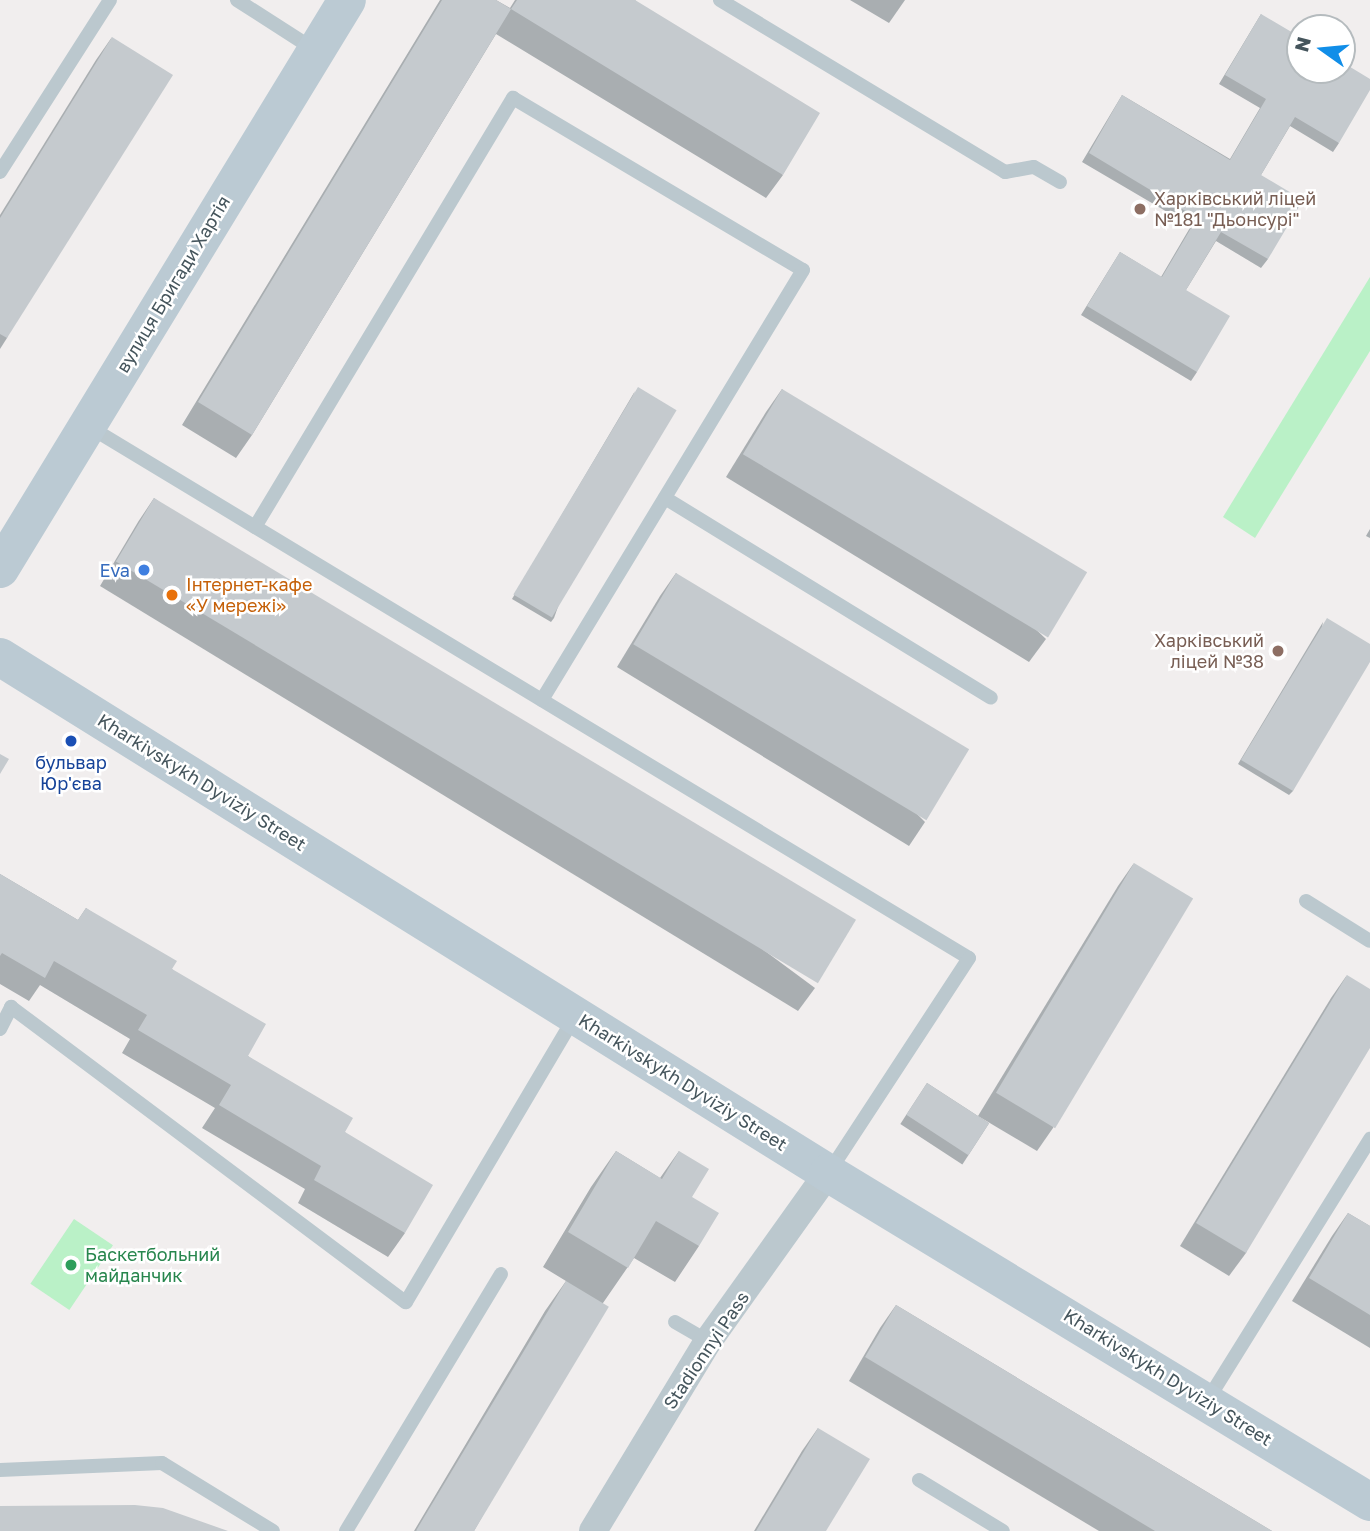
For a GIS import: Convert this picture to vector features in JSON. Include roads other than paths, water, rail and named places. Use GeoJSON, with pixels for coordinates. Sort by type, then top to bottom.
{"type":"FeatureCollection","features":[{"type":"Feature","properties":{"kind":"street","name":"вулиця Бригади Хартія"},"geometry":{"type":"LineString","coordinates":[[0,569],[347,0]]}},
{"type":"Feature","properties":{"kind":"street","name":"Kharkivskykh Dyviziy Street"},"geometry":{"type":"LineString","coordinates":[[0,657],[828,1173],[1370,1502]]}},
{"type":"Feature","properties":{"kind":"street","name":"Stadionnyi Pass"},"geometry":{"type":"LineString","coordinates":[[593,1531],[708,1341],[828,1173]]}},
{"type":"Feature","properties":{"kind":"lane"},"geometry":{"type":"LineString","coordinates":[[0,172],[110,0]]}},
{"type":"Feature","properties":{"kind":"lane"},"geometry":{"type":"LineString","coordinates":[[237,0],[316,51]]}},
{"type":"Feature","properties":{"kind":"lane"},"geometry":{"type":"LineString","coordinates":[[720,0],[1005,172],[1034,167],[1060,182]]}},
{"type":"Feature","properties":{"kind":"lane"},"geometry":{"type":"LineString","coordinates":[[255,527],[513,98],[803,270],[542,700]]}},
{"type":"Feature","properties":{"kind":"lane"},"geometry":{"type":"LineString","coordinates":[[87,426],[969,958],[828,1173]]}},
{"type":"Feature","properties":{"kind":"lane"},"geometry":{"type":"LineString","coordinates":[[665,498],[991,698]]}},
{"type":"Feature","properties":{"kind":"lane"},"geometry":{"type":"LineString","coordinates":[[1306,901],[1370,941]]}},
{"type":"Feature","properties":{"kind":"lane"},"geometry":{"type":"LineString","coordinates":[[0,1029],[11,1007],[406,1302],[576,1015]]}},
{"type":"Feature","properties":{"kind":"lane"},"geometry":{"type":"LineString","coordinates":[[1207,1401],[1369,1141]]}},
{"type":"Feature","properties":{"kind":"lane"},"geometry":{"type":"LineString","coordinates":[[346,1531],[500,1273]]}},
{"type":"Feature","properties":{"kind":"lane"},"geometry":{"type":"LineString","coordinates":[[675,1322],[708,1341]]}},
{"type":"Feature","properties":{"kind":"lane"},"geometry":{"type":"LineString","coordinates":[[0,1470],[162,1462],[273,1531]]}},
{"type":"Feature","properties":{"kind":"lane"},"geometry":{"type":"LineString","coordinates":[[919,1480],[1003,1531]]}},
{"type":"Feature","properties":{"kind":"place","name":"Харківський ліцей №181 \"Дьонсурі\""},"geometry":{"type":"Point","coordinates":[1140,209]}},
{"type":"Feature","properties":{"kind":"place","name":"Eva"},"geometry":{"type":"Point","coordinates":[144,570]}},
{"type":"Feature","properties":{"kind":"place","name":"Інтернет-кафе «У мережі»"},"geometry":{"type":"Point","coordinates":[172,595]}},
{"type":"Feature","properties":{"kind":"place","name":"Харківський ліцей №38"},"geometry":{"type":"Point","coordinates":[1278,651]}},
{"type":"Feature","properties":{"kind":"place","name":"бульвар Юр'єва"},"geometry":{"type":"Point","coordinates":[71,741]}},
{"type":"Feature","properties":{"kind":"place","name":"Баскетбольний майданчик"},"geometry":{"type":"Point","coordinates":[71,1265]}}]}
